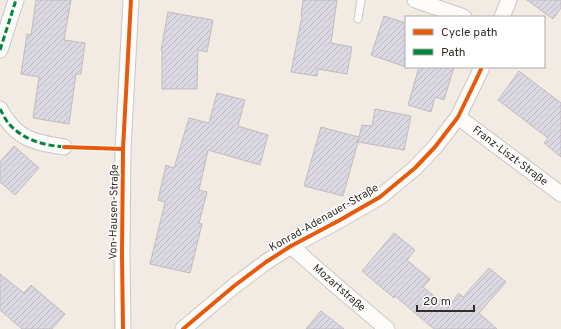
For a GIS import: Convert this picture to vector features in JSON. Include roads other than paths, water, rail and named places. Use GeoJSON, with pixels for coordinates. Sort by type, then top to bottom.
{"type":"FeatureCollection","features":[{"type":"Feature","properties":{"kind":"street"},"geometry":{"type":"LineString","coordinates":[[0,50],[16,0]]}},
{"type":"Feature","properties":{"kind":"street","name":"Von-Hausen-Straße"},"geometry":{"type":"LineString","coordinates":[[123,329],[123,149],[131,0]]}},
{"type":"Feature","properties":{"kind":"street"},"geometry":{"type":"LineString","coordinates":[[415,0],[461,16]]}},
{"type":"Feature","properties":{"kind":"street"},"geometry":{"type":"LineString","coordinates":[[502,16],[508,0]]}},
{"type":"Feature","properties":{"kind":"street","name":"Konrad-Adenauer-Straße"},"geometry":{"type":"LineString","coordinates":[[183,329],[266,262],[290,246],[380,197],[415,168],[435,147],[458,117],[482,68]]}},
{"type":"Feature","properties":{"kind":"street"},"geometry":{"type":"LineString","coordinates":[[0,109],[10,124],[26,138],[42,144],[64,147]]}},
{"type":"Feature","properties":{"kind":"street","name":"Franz-Liszt-Straße"},"geometry":{"type":"LineString","coordinates":[[458,117],[561,194]]}},
{"type":"Feature","properties":{"kind":"street","name":"Mozartstraße"},"geometry":{"type":"LineString","coordinates":[[290,246],[387,329]]}},
{"type":"Feature","properties":{"kind":"lane"},"geometry":{"type":"LineString","coordinates":[[358,19],[361,0]]}}]}
